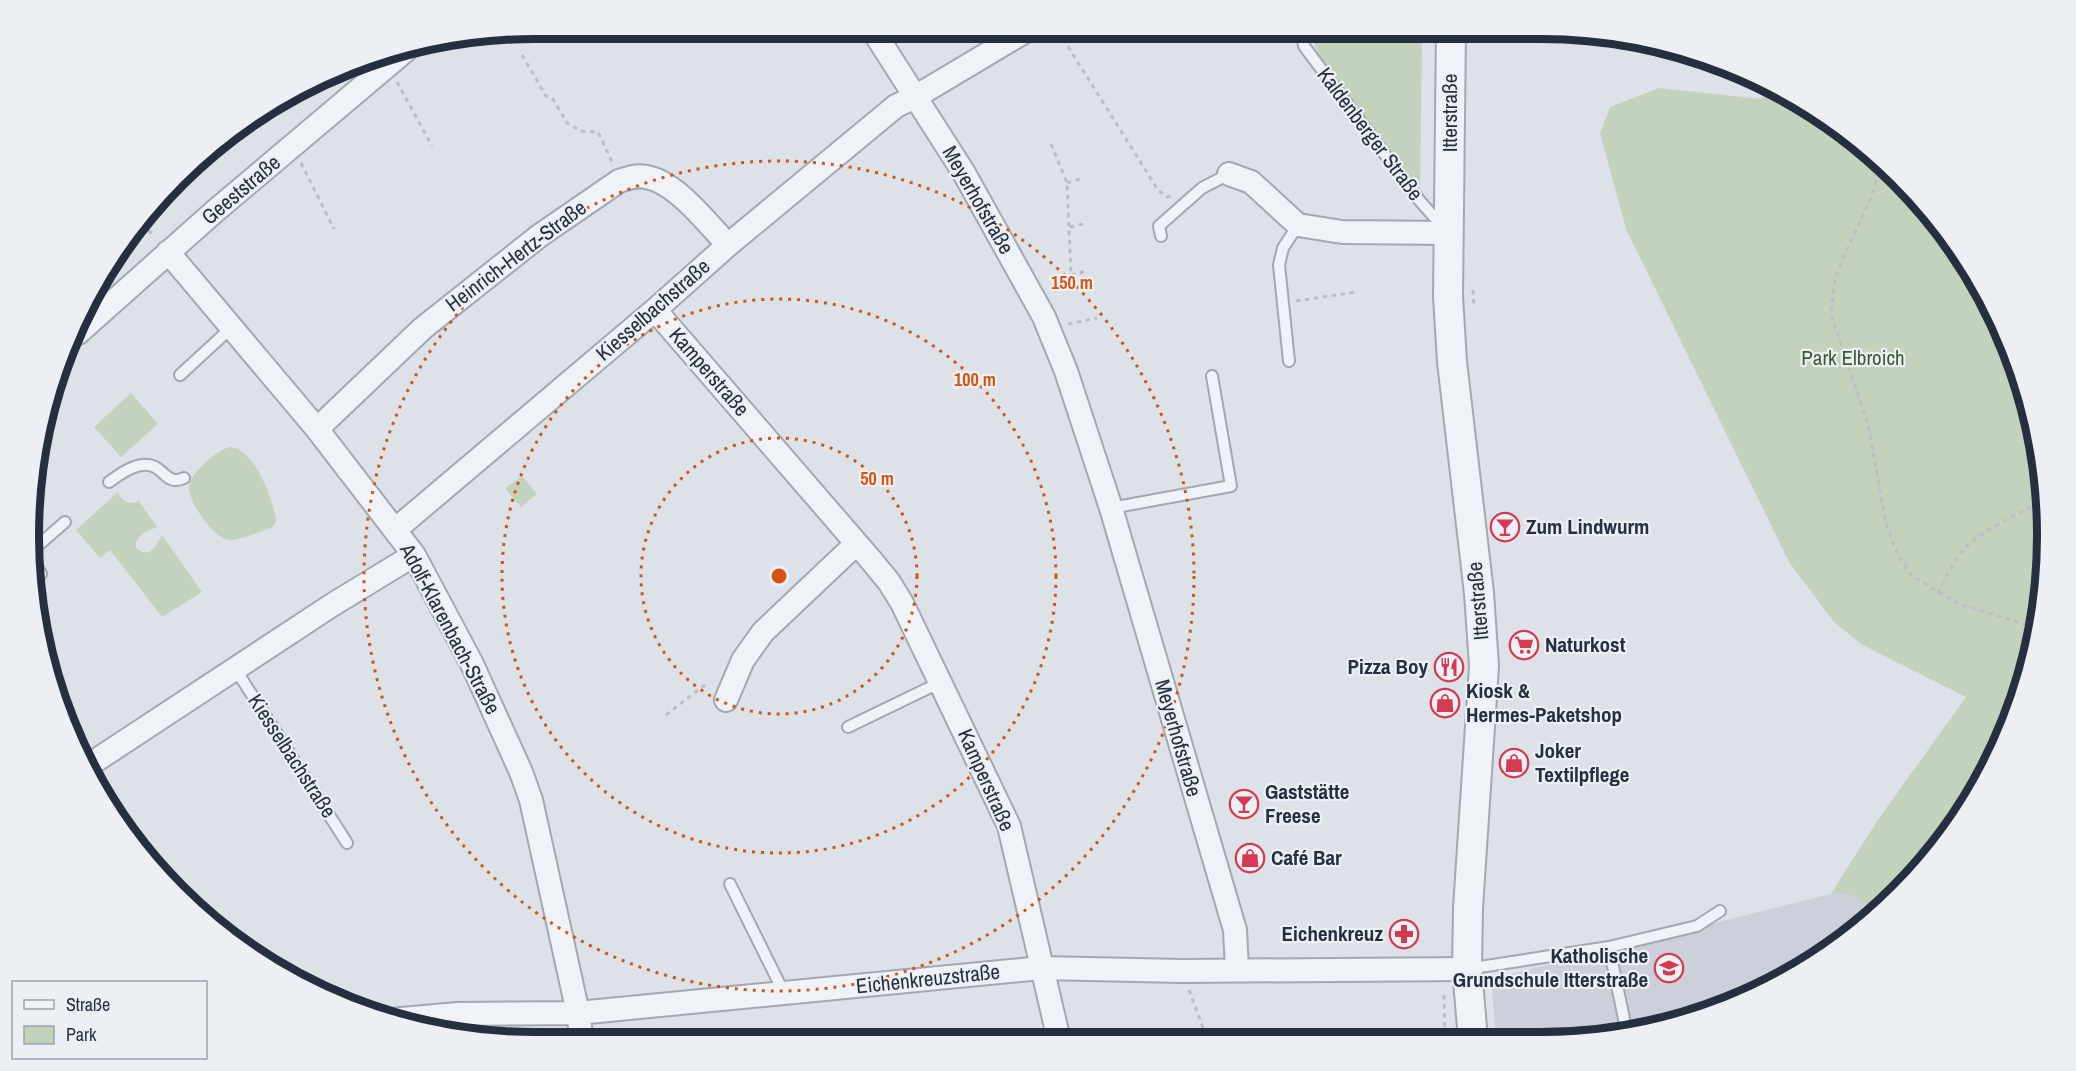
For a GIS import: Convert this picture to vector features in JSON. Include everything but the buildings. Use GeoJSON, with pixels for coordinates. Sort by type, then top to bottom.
{"type":"FeatureCollection","features":[{"type":"Feature","properties":{"kind":"street","name":"Meyerhofstraße"},"geometry":{"type":"LineString","coordinates":[[878,39],[963,173],[1039,307],[1066,370],[1111,508],[1235,930],[1237,969]]}},
{"type":"Feature","properties":{"kind":"street"},"geometry":{"type":"LineString","coordinates":[[915,97],[1012,39]]}},
{"type":"Feature","properties":{"kind":"street","name":"Itterstraße"},"geometry":{"type":"LineString","coordinates":[[1451,39],[1448,296],[1452,362],[1479,593],[1484,666],[1468,908],[1467,969],[1472,1032]]}},
{"type":"Feature","properties":{"kind":"street","name":"Geeststraße"},"geometry":{"type":"LineString","coordinates":[[85,326],[168,252],[394,60]]}},
{"type":"Feature","properties":{"kind":"street","name":"Kiesselbachstraße"},"geometry":{"type":"LineString","coordinates":[[396,529],[655,310],[728,245],[896,106],[915,97]]}},
{"type":"Feature","properties":{"kind":"street"},"geometry":{"type":"LineString","coordinates":[[1230,174],[1251,182],[1298,225],[1342,232],[1449,233]]}},
{"type":"Feature","properties":{"kind":"street","name":"Heinrich-Hertz-Straße"},"geometry":{"type":"LineString","coordinates":[[317,429],[423,328],[539,236],[619,182],[634,176],[656,180],[676,192],[728,245]]}},
{"type":"Feature","properties":{"kind":"street","name":"Adolf-Klarenbach-Straße"},"geometry":{"type":"LineString","coordinates":[[168,252],[317,429],[396,529],[414,555],[472,664],[521,772],[531,800],[581,1032]]}},
{"type":"Feature","properties":{"kind":"street","name":"Kamperstraße"},"geometry":{"type":"LineString","coordinates":[[655,310],[889,582],[902,603],[1009,826],[1057,1032]]}},
{"type":"Feature","properties":{"kind":"street"},"geometry":{"type":"LineString","coordinates":[[729,691],[743,660],[763,632],[856,544]]}},
{"type":"Feature","properties":{"kind":"street","name":"Kiesselbachstraße"},"geometry":{"type":"LineString","coordinates":[[93,761],[414,555]]}},
{"type":"Feature","properties":{"kind":"street","name":"Eichenkreuzstraße"},"geometry":{"type":"LineString","coordinates":[[418,1018],[457,1014],[578,1013],[1041,968],[1182,971],[1467,969]]}},
{"type":"Feature","properties":{"kind":"lane","name":"Kaldenberger Straße"},"geometry":{"type":"LineString","coordinates":[[1303,39],[1304,46],[1419,200],[1449,233]]}},
{"type":"Feature","properties":{"kind":"lane"},"geometry":{"type":"LineString","coordinates":[[1161,236],[1159,226],[1202,188],[1230,174]]}},
{"type":"Feature","properties":{"kind":"lane"},"geometry":{"type":"LineString","coordinates":[[1289,361],[1279,265],[1280,255],[1298,225]]}},
{"type":"Feature","properties":{"kind":"lane"},"geometry":{"type":"LineString","coordinates":[[180,375],[232,327]]}},
{"type":"Feature","properties":{"kind":"lane"},"geometry":{"type":"LineString","coordinates":[[1111,508],[1231,486],[1212,376]]}},
{"type":"Feature","properties":{"kind":"lane"},"geometry":{"type":"LineString","coordinates":[[109,482],[125,471],[147,465],[155,467],[172,480],[184,478]]}},
{"type":"Feature","properties":{"kind":"lane"},"geometry":{"type":"LineString","coordinates":[[39,544],[65,522]]}},
{"type":"Feature","properties":{"kind":"lane","name":"Kiesselbachstraße"},"geometry":{"type":"LineString","coordinates":[[236,670],[347,843]]}},
{"type":"Feature","properties":{"kind":"lane"},"geometry":{"type":"LineString","coordinates":[[848,727],[940,682]]}},
{"type":"Feature","properties":{"kind":"lane"},"geometry":{"type":"LineString","coordinates":[[730,884],[784,993]]}},
{"type":"Feature","properties":{"kind":"lane"},"geometry":{"type":"LineString","coordinates":[[1467,969],[1609,947],[1697,926],[1720,911]]}},
{"type":"Feature","properties":{"kind":"lane"},"geometry":{"type":"LineString","coordinates":[[1609,947],[1625,1024]]}},
{"type":"Feature","properties":{"kind":"path"},"geometry":{"type":"LineString","coordinates":[[1063,39],[1158,190],[1167,197],[1177,194]]}},
{"type":"Feature","properties":{"kind":"path"},"geometry":{"type":"LineString","coordinates":[[522,55],[546,96],[553,99],[567,123],[581,131],[598,132],[615,167],[619,182]]}},
{"type":"Feature","properties":{"kind":"path"},"geometry":{"type":"LineString","coordinates":[[388,65],[432,146]]}},
{"type":"Feature","properties":{"kind":"path"},"geometry":{"type":"LineString","coordinates":[[1051,144],[1067,183],[1071,275]]}},
{"type":"Feature","properties":{"kind":"path"},"geometry":{"type":"LineString","coordinates":[[293,146],[334,229]]}},
{"type":"Feature","properties":{"kind":"path"},"geometry":{"type":"LineString","coordinates":[[1879,172],[1872,196],[1835,278],[1831,314],[1868,424],[1887,523],[1897,554],[1912,576],[1959,604],[2028,625]]}},
{"type":"Feature","properties":{"kind":"path"},"geometry":{"type":"LineString","coordinates":[[1067,183],[1080,179]]}},
{"type":"Feature","properties":{"kind":"path"},"geometry":{"type":"LineString","coordinates":[[1070,227],[1083,224]]}},
{"type":"Feature","properties":{"kind":"path"},"geometry":{"type":"LineString","coordinates":[[1039,307],[1071,275],[1087,271]]}},
{"type":"Feature","properties":{"kind":"path"},"geometry":{"type":"LineString","coordinates":[[1282,303],[1356,292]]}},
{"type":"Feature","properties":{"kind":"path"},"geometry":{"type":"LineString","coordinates":[[1049,329],[1097,318]]}},
{"type":"Feature","properties":{"kind":"path"},"geometry":{"type":"LineString","coordinates":[[1938,592],[1947,574],[1968,545],[2036,505]]}},
{"type":"Feature","properties":{"kind":"path"},"geometry":{"type":"LineString","coordinates":[[666,715],[703,686],[729,691]]}},
{"type":"Feature","properties":{"kind":"path"},"geometry":{"type":"LineString","coordinates":[[1182,971],[1204,1032]]}},
{"type":"Feature","properties":{"kind":"path"},"geometry":{"type":"LineString","coordinates":[[1444,994],[1445,1032]]}},
{"type":"Feature","properties":{"kind":"shaded area","name":"Katholische Grundschule Itterstraße"},"geometry":{"type":"Polygon","coordinates":[[[1831,894],[1849,894],[1870,907],[1816,948],[1760,981],[1700,1006],[1637,1022],[1573,1031],[1495,1032],[1491,979],[1831,894]]]}},
{"type":"Feature","properties":{"kind":"green space"},"geometry":{"type":"Polygon","coordinates":[[[1314,39],[1338,43],[1407,39],[1422,43],[1420,184],[1416,186],[1317,55],[1314,39]]]}},
{"type":"Feature","properties":{"kind":"green space","name":"Park Elbroich"},"geometry":{"type":"Polygon","coordinates":[[[1659,88],[1761,99],[1767,94],[1843,142],[1892,184],[1934,233],[1970,287],[1999,345],[2020,407],[2033,471],[2037,536],[2033,600],[2011,695],[1986,755],[1953,811],[1914,863],[1870,907],[1849,894],[1831,894],[1877,821],[1966,697],[1861,644],[1834,622],[1789,562],[1626,229],[1600,133],[1610,107],[1659,88]]]}},
{"type":"Feature","properties":{"kind":"green space"},"geometry":{"type":"Polygon","coordinates":[[[131,393],[158,424],[121,457],[94,427],[131,393]]]}},
{"type":"Feature","properties":{"kind":"green space"},"geometry":{"type":"Polygon","coordinates":[[[230,447],[247,456],[255,466],[267,489],[276,521],[273,527],[234,540],[223,538],[209,526],[197,510],[189,487],[194,475],[205,463],[230,447]]]}},
{"type":"Feature","properties":{"kind":"green space"},"geometry":{"type":"Polygon","coordinates":[[[522,476],[537,494],[521,507],[505,488],[522,476]]]}},
{"type":"Feature","properties":{"kind":"green space"},"geometry":{"type":"Polygon","coordinates":[[[118,492],[126,502],[139,501],[157,527],[139,537],[136,548],[145,553],[149,552],[162,535],[202,592],[162,617],[110,550],[100,558],[76,530],[118,492]]]}},
{"type":"Feature","properties":{"kind":"place","name":"Zum Lindwurm"},"geometry":{"type":"Point","coordinates":[1505,527]}},
{"type":"Feature","properties":{"kind":"place","name":"Naturkost"},"geometry":{"type":"Point","coordinates":[1524,645]}},
{"type":"Feature","properties":{"kind":"place","name":"Pizza Boy"},"geometry":{"type":"Point","coordinates":[1449,667]}},
{"type":"Feature","properties":{"kind":"place","name":"Kiosk & Hermes-Paketshop"},"geometry":{"type":"Point","coordinates":[1445,703]}},
{"type":"Feature","properties":{"kind":"place","name":"Joker Textilpflege"},"geometry":{"type":"Point","coordinates":[1514,763]}},
{"type":"Feature","properties":{"kind":"place","name":"Gaststätte Freese"},"geometry":{"type":"Point","coordinates":[1244,804]}},
{"type":"Feature","properties":{"kind":"place","name":"Café Bar"},"geometry":{"type":"Point","coordinates":[1250,858]}},
{"type":"Feature","properties":{"kind":"place","name":"Eichenkreuz"},"geometry":{"type":"Point","coordinates":[1404,934]}},
{"type":"Feature","properties":{"kind":"place","name":"Katholische Grundschule Itterstraße"},"geometry":{"type":"Point","coordinates":[1669,968]}}]}
